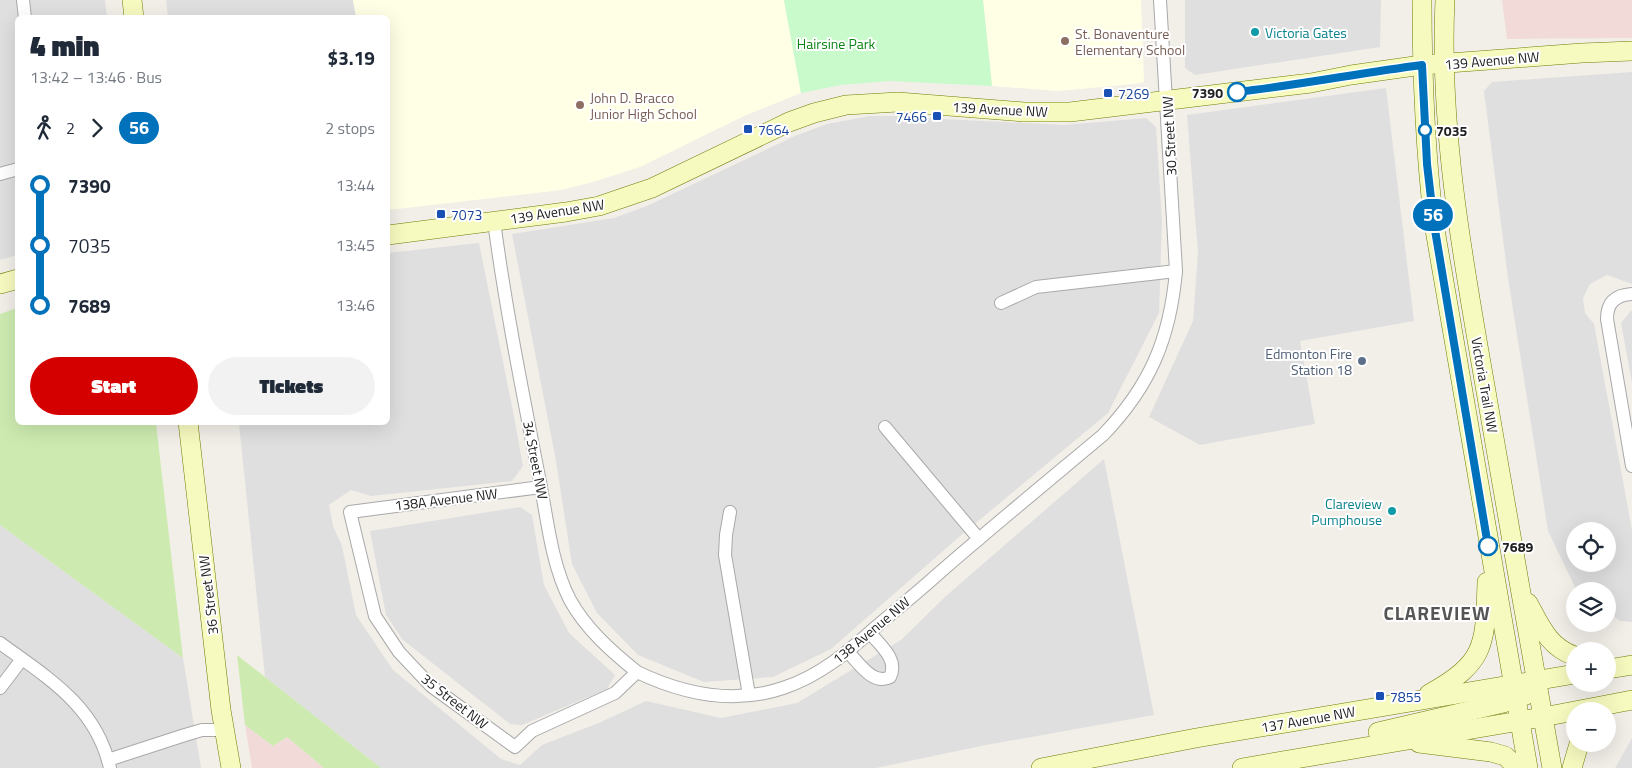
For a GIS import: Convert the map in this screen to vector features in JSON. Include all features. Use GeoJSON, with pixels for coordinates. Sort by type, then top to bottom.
{"type":"FeatureCollection","features":[{"type":"Feature","properties":{"kind":"main road"},"geometry":{"type":"LineString","coordinates":[[132,0],[134,15]]}},
{"type":"Feature","properties":{"kind":"main road","name":"Victoria Trail NW"},"geometry":{"type":"LineString","coordinates":[[1422,0],[1422,65],[1427,164],[1434,224],[1528,768]]}},
{"type":"Feature","properties":{"kind":"main road","name":"Victoria Trail NW"},"geometry":{"type":"LineString","coordinates":[[1445,0],[1445,64],[1450,148],[1457,211],[1519,584],[1552,768]]}},
{"type":"Feature","properties":{"kind":"main road","name":"139 Avenue NW"},"geometry":{"type":"LineString","coordinates":[[390,235],[582,210],[634,195],[788,122],[814,113],[846,106],[898,102],[1047,113],[1093,110],[1311,83],[1422,65],[1582,52],[1632,51]]}},
{"type":"Feature","properties":{"kind":"main road"},"geometry":{"type":"LineString","coordinates":[[0,284],[15,280]]}},
{"type":"Feature","properties":{"kind":"main road","name":"36 Street NW"},"geometry":{"type":"LineString","coordinates":[[188,425],[224,730],[231,768]]}},
{"type":"Feature","properties":{"kind":"main road"},"geometry":{"type":"LineString","coordinates":[[1418,700],[1453,680],[1471,664],[1479,650],[1486,624],[1488,541]]}},
{"type":"Feature","properties":{"kind":"main road"},"geometry":{"type":"LineString","coordinates":[[1519,584],[1543,633],[1558,648],[1566,653]]}},
{"type":"Feature","properties":{"kind":"main road"},"geometry":{"type":"LineString","coordinates":[[1616,660],[1632,660]]}},
{"type":"Feature","properties":{"kind":"main road"},"geometry":{"type":"LineString","coordinates":[[1616,667],[1632,665]]}},
{"type":"Feature","properties":{"kind":"main road","name":"137 Avenue NW"},"geometry":{"type":"LineString","coordinates":[[1041,768],[1196,738],[1418,700],[1515,692],[1536,680],[1566,675]]}},
{"type":"Feature","properties":{"kind":"main road"},"geometry":{"type":"LineString","coordinates":[[1248,767],[1515,692]]}},
{"type":"Feature","properties":{"kind":"main road"},"geometry":{"type":"LineString","coordinates":[[1248,767],[1632,702]]}},
{"type":"Feature","properties":{"kind":"main road"},"geometry":{"type":"LineString","coordinates":[[1616,711],[1632,702]]}},
{"type":"Feature","properties":{"kind":"main road"},"geometry":{"type":"LineString","coordinates":[[1400,740],[1491,752],[1505,756],[1518,768]]}},
{"type":"Feature","properties":{"kind":"main road"},"geometry":{"type":"LineString","coordinates":[[1572,768],[1577,752]]}},
{"type":"Feature","properties":{"kind":"street"},"geometry":{"type":"LineString","coordinates":[[23,0],[25,15]]}},
{"type":"Feature","properties":{"kind":"street","name":"30 Street NW"},"geometry":{"type":"LineString","coordinates":[[1133,400],[1149,374],[1163,341],[1172,311],[1176,271],[1160,0]]}},
{"type":"Feature","properties":{"kind":"street"},"geometry":{"type":"LineString","coordinates":[[0,174],[15,170]]}},
{"type":"Feature","properties":{"kind":"street","name":"34 Street NW"},"geometry":{"type":"LineString","coordinates":[[494,222],[541,487],[557,566],[570,599],[582,619],[615,655],[637,672]]}},
{"type":"Feature","properties":{"kind":"street"},"geometry":{"type":"LineString","coordinates":[[1000,302],[1036,287],[1176,271]]}},
{"type":"Feature","properties":{"kind":"street"},"geometry":{"type":"LineString","coordinates":[[1632,294],[1624,294],[1611,302],[1606,320],[1632,466]]}},
{"type":"Feature","properties":{"kind":"street","name":"138 Avenue NW"},"geometry":{"type":"LineString","coordinates":[[637,672],[694,693],[714,696],[749,695],[782,689],[811,676],[848,652],[1103,435],[1133,400]]}},
{"type":"Feature","properties":{"kind":"street"},"geometry":{"type":"LineString","coordinates":[[885,427],[979,539]]}},
{"type":"Feature","properties":{"kind":"street","name":"138A Avenue NW"},"geometry":{"type":"LineString","coordinates":[[350,512],[541,487]]}},
{"type":"Feature","properties":{"kind":"street","name":"35 Street NW"},"geometry":{"type":"LineString","coordinates":[[350,512],[375,616],[399,652],[431,686],[515,746],[532,731],[615,693],[637,672]]}},
{"type":"Feature","properties":{"kind":"street"},"geometry":{"type":"LineString","coordinates":[[730,512],[725,555],[749,695]]}},
{"type":"Feature","properties":{"kind":"street"},"geometry":{"type":"LineString","coordinates":[[848,652],[871,676],[879,680],[890,677],[893,671],[893,662],[870,633]]}},
{"type":"Feature","properties":{"kind":"street"},"geometry":{"type":"LineString","coordinates":[[0,643],[57,685],[79,706],[96,730],[109,764],[202,730],[224,730]]}},
{"type":"Feature","properties":{"kind":"street"},"geometry":{"type":"LineString","coordinates":[[0,688],[22,659]]}},
{"type":"Feature","properties":{"kind":"shaded area"},"geometry":{"type":"Polygon","coordinates":[[[0,0],[105,0],[107,15],[15,15],[15,256],[0,260],[0,0]]]}},
{"type":"Feature","properties":{"kind":"shaded area"},"geometry":{"type":"Polygon","coordinates":[[[166,0],[353,0],[356,15],[168,15],[166,0]]]}},
{"type":"Feature","properties":{"kind":"shaded area","name":"John D. Bracco Junior High School"},"geometry":{"type":"Polygon","coordinates":[[[353,0],[784,0],[801,93],[744,116],[640,167],[593,182],[561,190],[390,210],[390,15],[356,15],[353,0]]]}},
{"type":"Feature","properties":{"kind":"shaded area","name":"St. Bonaventure Elementary School"},"geometry":{"type":"Polygon","coordinates":[[[983,0],[1141,0],[1144,82],[1057,91],[992,86],[983,0]]]}},
{"type":"Feature","properties":{"kind":"shaded area"},"geometry":{"type":"Polygon","coordinates":[[[1185,0],[1381,0],[1380,47],[1195,75],[1185,68],[1185,0]]]}},
{"type":"Feature","properties":{"kind":"shaded area"},"geometry":{"type":"Polygon","coordinates":[[[1502,0],[1632,0],[1632,38],[1507,39],[1502,0]]]}},
{"type":"Feature","properties":{"kind":"shaded area"},"geometry":{"type":"Polygon","coordinates":[[[1632,72],[1632,284],[1607,275],[1590,284],[1583,298],[1585,313],[1594,324],[1632,530],[1632,622],[1620,621],[1616,618],[1616,582],[1573,582],[1568,572],[1616,572],[1616,522],[1566,522],[1566,568],[1548,531],[1508,278],[1484,91],[1492,82],[1632,72]]]}},
{"type":"Feature","properties":{"kind":"shaded area"},"geometry":{"type":"Polygon","coordinates":[[[1386,88],[1414,321],[1300,341],[1315,424],[1200,445],[1149,417],[1193,321],[1198,253],[1187,115],[1386,88]]]}},
{"type":"Feature","properties":{"kind":"shaded area"},"geometry":{"type":"Polygon","coordinates":[[[870,116],[909,116],[1064,125],[1146,118],[1156,127],[1162,221],[1159,313],[1108,413],[959,537],[831,649],[773,677],[704,682],[638,655],[597,613],[572,564],[556,461],[512,234],[614,218],[647,206],[795,136],[827,124],[870,116]]]}},
{"type":"Feature","properties":{"kind":"shaded area"},"geometry":{"type":"Polygon","coordinates":[[[479,243],[523,466],[512,481],[371,496],[351,490],[329,505],[333,526],[342,546],[356,615],[393,670],[501,759],[520,765],[542,745],[601,722],[646,701],[721,718],[797,703],[901,640],[946,596],[1104,459],[1154,715],[986,745],[876,768],[381,768],[265,677],[239,425],[390,425],[390,253],[479,243]]]}},
{"type":"Feature","properties":{"kind":"shaded area"},"geometry":{"type":"Polygon","coordinates":[[[1632,311],[1632,383],[1621,323],[1632,311]]]}},
{"type":"Feature","properties":{"kind":"shaded area"},"geometry":{"type":"Polygon","coordinates":[[[520,507],[532,515],[544,585],[569,633],[615,675],[607,689],[522,725],[510,724],[403,640],[386,615],[370,531],[520,507]]]}},
{"type":"Feature","properties":{"kind":"shaded area"},"geometry":{"type":"Polygon","coordinates":[[[0,525],[183,658],[201,768],[0,768],[0,525]]]}},
{"type":"Feature","properties":{"kind":"shaded area"},"geometry":{"type":"Polygon","coordinates":[[[245,725],[273,746],[287,737],[324,768],[252,768],[245,725]]]}},
{"type":"Feature","properties":{"kind":"shaded area"},"geometry":{"type":"Polygon","coordinates":[[[1632,738],[1632,768],[1615,768],[1632,738]]]}},
{"type":"Feature","properties":{"kind":"green space","name":"Hairsine Park"},"geometry":{"type":"Polygon","coordinates":[[[784,0],[983,0],[992,86],[890,81],[841,85],[801,93],[784,0]]]}},
{"type":"Feature","properties":{"kind":"green space"},"geometry":{"type":"Polygon","coordinates":[[[15,309],[15,425],[156,425],[183,658],[0,525],[0,314],[15,309]]]}},
{"type":"Feature","properties":{"kind":"green space"},"geometry":{"type":"Polygon","coordinates":[[[237,655],[381,768],[324,768],[287,737],[273,746],[245,725],[237,655]]]}},
{"type":"Feature","properties":{"kind":"bus line","name":"56"},"geometry":{"type":"LineString","coordinates":[[1237,92],[1311,83],[1422,65],[1427,164],[1434,224],[1488,546]]}},
{"type":"Feature","properties":{"kind":"place","name":"Victoria Gates"},"geometry":{"type":"Point","coordinates":[1255,32]}},
{"type":"Feature","properties":{"kind":"place","name":"St. Bonaventure Elementary School"},"geometry":{"type":"Point","coordinates":[1065,41]}},
{"type":"Feature","properties":{"kind":"place","name":"7390"},"geometry":{"type":"Point","coordinates":[1237,92]}},
{"type":"Feature","properties":{"kind":"place","name":"7269"},"geometry":{"type":"Point","coordinates":[1108,93]}},
{"type":"Feature","properties":{"kind":"place","name":"John D. Bracco Junior High School"},"geometry":{"type":"Point","coordinates":[580,105]}},
{"type":"Feature","properties":{"kind":"place","name":"7466"},"geometry":{"type":"Point","coordinates":[937,116]}},
{"type":"Feature","properties":{"kind":"place","name":"7664"},"geometry":{"type":"Point","coordinates":[748,129]}},
{"type":"Feature","properties":{"kind":"place","name":"7035"},"geometry":{"type":"Point","coordinates":[1425,130]}},
{"type":"Feature","properties":{"kind":"place","name":"7073"},"geometry":{"type":"Point","coordinates":[441,214]}},
{"type":"Feature","properties":{"kind":"place","name":"Edmonton Fire Station 18"},"geometry":{"type":"Point","coordinates":[1362,361]}},
{"type":"Feature","properties":{"kind":"place","name":"Clareview Pumphouse"},"geometry":{"type":"Point","coordinates":[1392,511]}},
{"type":"Feature","properties":{"kind":"place","name":"7689"},"geometry":{"type":"Point","coordinates":[1488,546]}},
{"type":"Feature","properties":{"kind":"place","name":"7855"},"geometry":{"type":"Point","coordinates":[1380,696]}},
{"type":"Feature","properties":{"kind":"district","name":"CLAREVIEW"},"geometry":{"type":"Point","coordinates":[1437,612]}}]}
